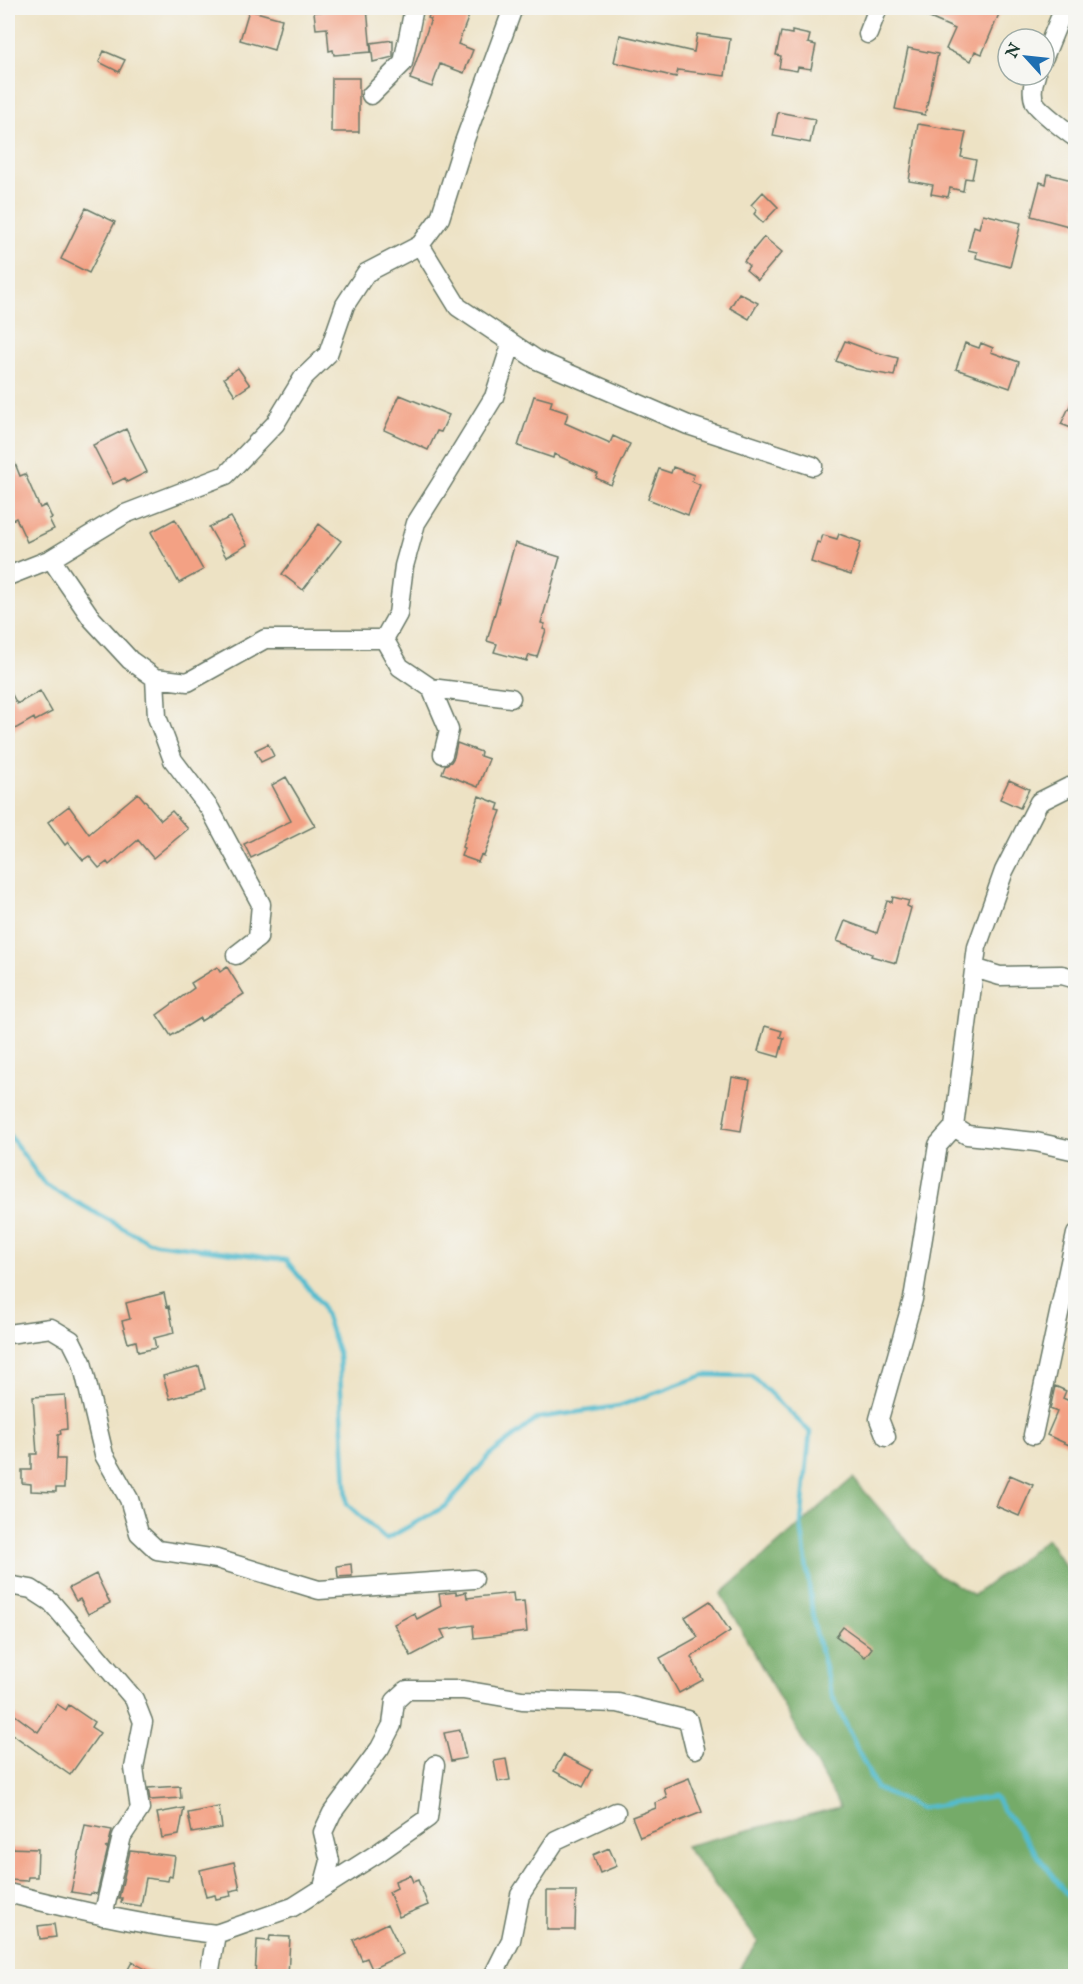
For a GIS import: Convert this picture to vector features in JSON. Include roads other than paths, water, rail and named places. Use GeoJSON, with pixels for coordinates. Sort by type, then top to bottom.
{"type":"FeatureCollection","features":[{"type":"Feature","properties":{"kind":"street"},"geometry":{"type":"LineString","coordinates":[[371,94],[403,63],[414,8]]}},
{"type":"Feature","properties":{"kind":"street"},"geometry":{"type":"LineString","coordinates":[[8,576],[51,559],[125,514],[226,475],[276,424],[303,378],[328,354],[345,305],[366,273],[420,245],[440,218],[464,142],[513,8]]}},
{"type":"Feature","properties":{"kind":"street"},"geometry":{"type":"LineString","coordinates":[[868,34],[878,8]]}},
{"type":"Feature","properties":{"kind":"street"},"geometry":{"type":"LineString","coordinates":[[1056,28],[1064,8]]}},
{"type":"Feature","properties":{"kind":"street"},"geometry":{"type":"LineString","coordinates":[[1032,87],[1035,103],[1065,131],[1076,138]]}},
{"type":"Feature","properties":{"kind":"street"},"geometry":{"type":"LineString","coordinates":[[420,245],[458,307],[511,345],[537,360],[687,425],[813,465]]}},
{"type":"Feature","properties":{"kind":"street"},"geometry":{"type":"LineString","coordinates":[[384,639],[398,614],[404,566],[416,523],[494,397],[511,345]]}},
{"type":"Feature","properties":{"kind":"street"},"geometry":{"type":"LineString","coordinates":[[51,559],[92,619],[130,660],[155,678],[188,682],[265,639],[384,639]]}},
{"type":"Feature","properties":{"kind":"street"},"geometry":{"type":"LineString","coordinates":[[384,639],[400,667],[431,688],[511,698]]}},
{"type":"Feature","properties":{"kind":"street"},"geometry":{"type":"LineString","coordinates":[[155,678],[157,717],[173,760],[210,809],[261,904],[258,938],[236,955]]}},
{"type":"Feature","properties":{"kind":"street"},"geometry":{"type":"LineString","coordinates":[[431,688],[449,730],[443,754]]}},
{"type":"Feature","properties":{"kind":"street"},"geometry":{"type":"LineString","coordinates":[[886,1437],[879,1419],[913,1299],[938,1145],[954,1127],[977,946],[1004,871],[1040,802],[1069,787],[1076,787]]}},
{"type":"Feature","properties":{"kind":"street"},"geometry":{"type":"LineString","coordinates":[[974,968],[1000,975],[1062,975],[1076,979]]}},
{"type":"Feature","properties":{"kind":"street"},"geometry":{"type":"LineString","coordinates":[[954,1127],[967,1135],[1036,1143],[1076,1151]]}},
{"type":"Feature","properties":{"kind":"street"},"geometry":{"type":"LineString","coordinates":[[1034,1435],[1076,1234]]}},
{"type":"Feature","properties":{"kind":"street"},"geometry":{"type":"LineString","coordinates":[[8,1334],[51,1328],[71,1340],[82,1362],[104,1455],[129,1499],[139,1533],[158,1550],[217,1559],[319,1590],[474,1579]]}},
{"type":"Feature","properties":{"kind":"street"},"geometry":{"type":"LineString","coordinates":[[8,1585],[30,1589],[51,1602],[134,1699],[143,1722],[134,1768],[140,1809],[122,1836],[103,1916]]}},
{"type":"Feature","properties":{"kind":"street"},"geometry":{"type":"LineString","coordinates":[[323,1887],[330,1861],[323,1832],[332,1813],[380,1748],[392,1725],[395,1701],[407,1690],[463,1690],[522,1700],[618,1703],[688,1720],[695,1749]]}},
{"type":"Feature","properties":{"kind":"street"},"geometry":{"type":"LineString","coordinates":[[8,1893],[160,1928],[216,1934],[293,1907],[378,1854],[428,1818],[435,1765]]}},
{"type":"Feature","properties":{"kind":"street"},"geometry":{"type":"LineString","coordinates":[[493,1977],[511,1940],[520,1895],[556,1840],[616,1812]]}},
{"type":"Feature","properties":{"kind":"street"},"geometry":{"type":"LineString","coordinates":[[209,1977],[216,1934]]}},
{"type":"Feature","properties":{"kind":"waterway"},"geometry":{"type":"LineString","coordinates":[[8,1133],[45,1185],[149,1242],[286,1260],[322,1305],[339,1355],[347,1504],[386,1539],[446,1506],[490,1455],[538,1418],[619,1406],[704,1375],[752,1376],[810,1432],[801,1523],[814,1624],[831,1693],[876,1788],[920,1808],[994,1797],[1076,1907]]}}]}
